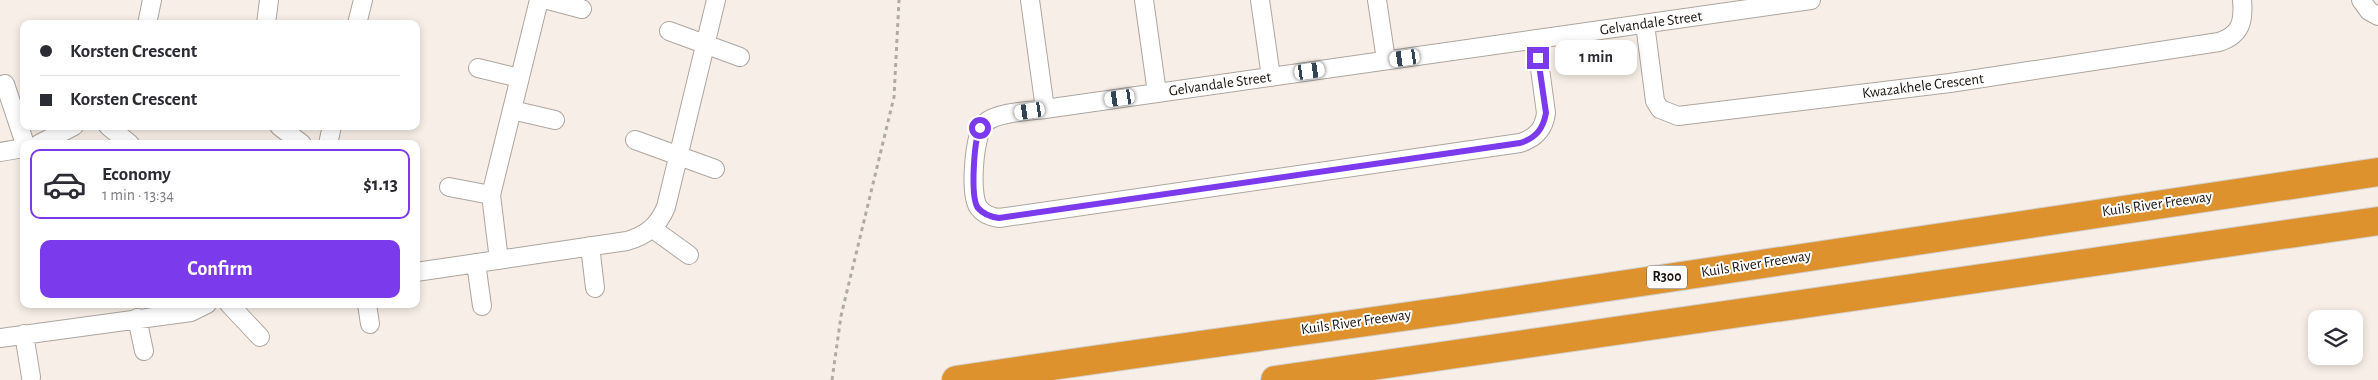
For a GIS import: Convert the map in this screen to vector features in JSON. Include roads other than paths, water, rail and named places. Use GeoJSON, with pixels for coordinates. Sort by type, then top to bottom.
{"type":"FeatureCollection","features":[{"type":"Feature","properties":{"kind":"highway","name":"Kuils River Freeway"},"geometry":{"type":"LineString","coordinates":[[956,380],[1503,302],[1876,245],[2378,172]]}},
{"type":"Feature","properties":{"kind":"highway"},"geometry":{"type":"LineString","coordinates":[[1275,380],[2378,221]]}},
{"type":"Feature","properties":{"kind":"street"},"geometry":{"type":"LineString","coordinates":[[148,20],[152,0]]}},
{"type":"Feature","properties":{"kind":"street"},"geometry":{"type":"LineString","coordinates":[[266,20],[269,0]]}},
{"type":"Feature","properties":{"kind":"street"},"geometry":{"type":"LineString","coordinates":[[358,20],[363,0]]}},
{"type":"Feature","properties":{"kind":"street"},"geometry":{"type":"LineString","coordinates":[[499,260],[492,195],[539,0]]}},
{"type":"Feature","properties":{"kind":"street"},"geometry":{"type":"LineString","coordinates":[[548,0],[582,9]]}},
{"type":"Feature","properties":{"kind":"street"},"geometry":{"type":"LineString","coordinates":[[420,271],[627,241],[653,229],[666,207],[716,0]]}},
{"type":"Feature","properties":{"kind":"street"},"geometry":{"type":"LineString","coordinates":[[1030,0],[1045,109]]}},
{"type":"Feature","properties":{"kind":"street"},"geometry":{"type":"LineString","coordinates":[[1144,0],[1158,93]]}},
{"type":"Feature","properties":{"kind":"street"},"geometry":{"type":"LineString","coordinates":[[1260,0],[1271,77]]}},
{"type":"Feature","properties":{"kind":"street"},"geometry":{"type":"LineString","coordinates":[[1377,0],[1386,60]]}},
{"type":"Feature","properties":{"kind":"street","name":"Gelvandale Street"},"geometry":{"type":"LineString","coordinates":[[1536,39],[1546,113],[1545,121],[1536,135],[1520,143],[999,218],[985,214],[976,204],[974,193],[976,140],[980,128],[994,117],[1386,60],[1811,0]]}},
{"type":"Feature","properties":{"kind":"street","name":"Kwazakhele Crescent"},"geometry":{"type":"LineString","coordinates":[[1645,24],[1656,101],[1660,109],[1678,116],[1950,83],[2219,42],[2229,39],[2237,32],[2242,22],[2242,0]]}},
{"type":"Feature","properties":{"kind":"street"},"geometry":{"type":"LineString","coordinates":[[669,31],[740,57]]}},
{"type":"Feature","properties":{"kind":"street"},"geometry":{"type":"LineString","coordinates":[[478,68],[519,78]]}},
{"type":"Feature","properties":{"kind":"street"},"geometry":{"type":"LineString","coordinates":[[5,84],[20,129]]}},
{"type":"Feature","properties":{"kind":"street"},"geometry":{"type":"LineString","coordinates":[[512,110],[555,120]]}},
{"type":"Feature","properties":{"kind":"street"},"geometry":{"type":"LineString","coordinates":[[47,140],[66,130]]}},
{"type":"Feature","properties":{"kind":"street"},"geometry":{"type":"LineString","coordinates":[[113,130],[125,140]]}},
{"type":"Feature","properties":{"kind":"street"},"geometry":{"type":"LineString","coordinates":[[285,130],[297,140]]}},
{"type":"Feature","properties":{"kind":"street"},"geometry":{"type":"LineString","coordinates":[[635,140],[715,169]]}},
{"type":"Feature","properties":{"kind":"street"},"geometry":{"type":"LineString","coordinates":[[0,152],[20,149]]}},
{"type":"Feature","properties":{"kind":"street"},"geometry":{"type":"LineString","coordinates":[[449,187],[492,195]]}},
{"type":"Feature","properties":{"kind":"street"},"geometry":{"type":"LineString","coordinates":[[653,229],[689,255]]}},
{"type":"Feature","properties":{"kind":"street"},"geometry":{"type":"LineString","coordinates":[[590,246],[595,288]]}},
{"type":"Feature","properties":{"kind":"street"},"geometry":{"type":"LineString","coordinates":[[476,263],[482,306]]}},
{"type":"Feature","properties":{"kind":"street"},"geometry":{"type":"LineString","coordinates":[[0,338],[191,312],[199,308]]}},
{"type":"Feature","properties":{"kind":"street"},"geometry":{"type":"LineString","coordinates":[[233,308],[260,337]]}},
{"type":"Feature","properties":{"kind":"street"},"geometry":{"type":"LineString","coordinates":[[368,308],[370,324]]}},
{"type":"Feature","properties":{"kind":"street"},"geometry":{"type":"LineString","coordinates":[[136,318],[144,351]]}},
{"type":"Feature","properties":{"kind":"street"},"geometry":{"type":"LineString","coordinates":[[24,334],[31,377]]}}]}
